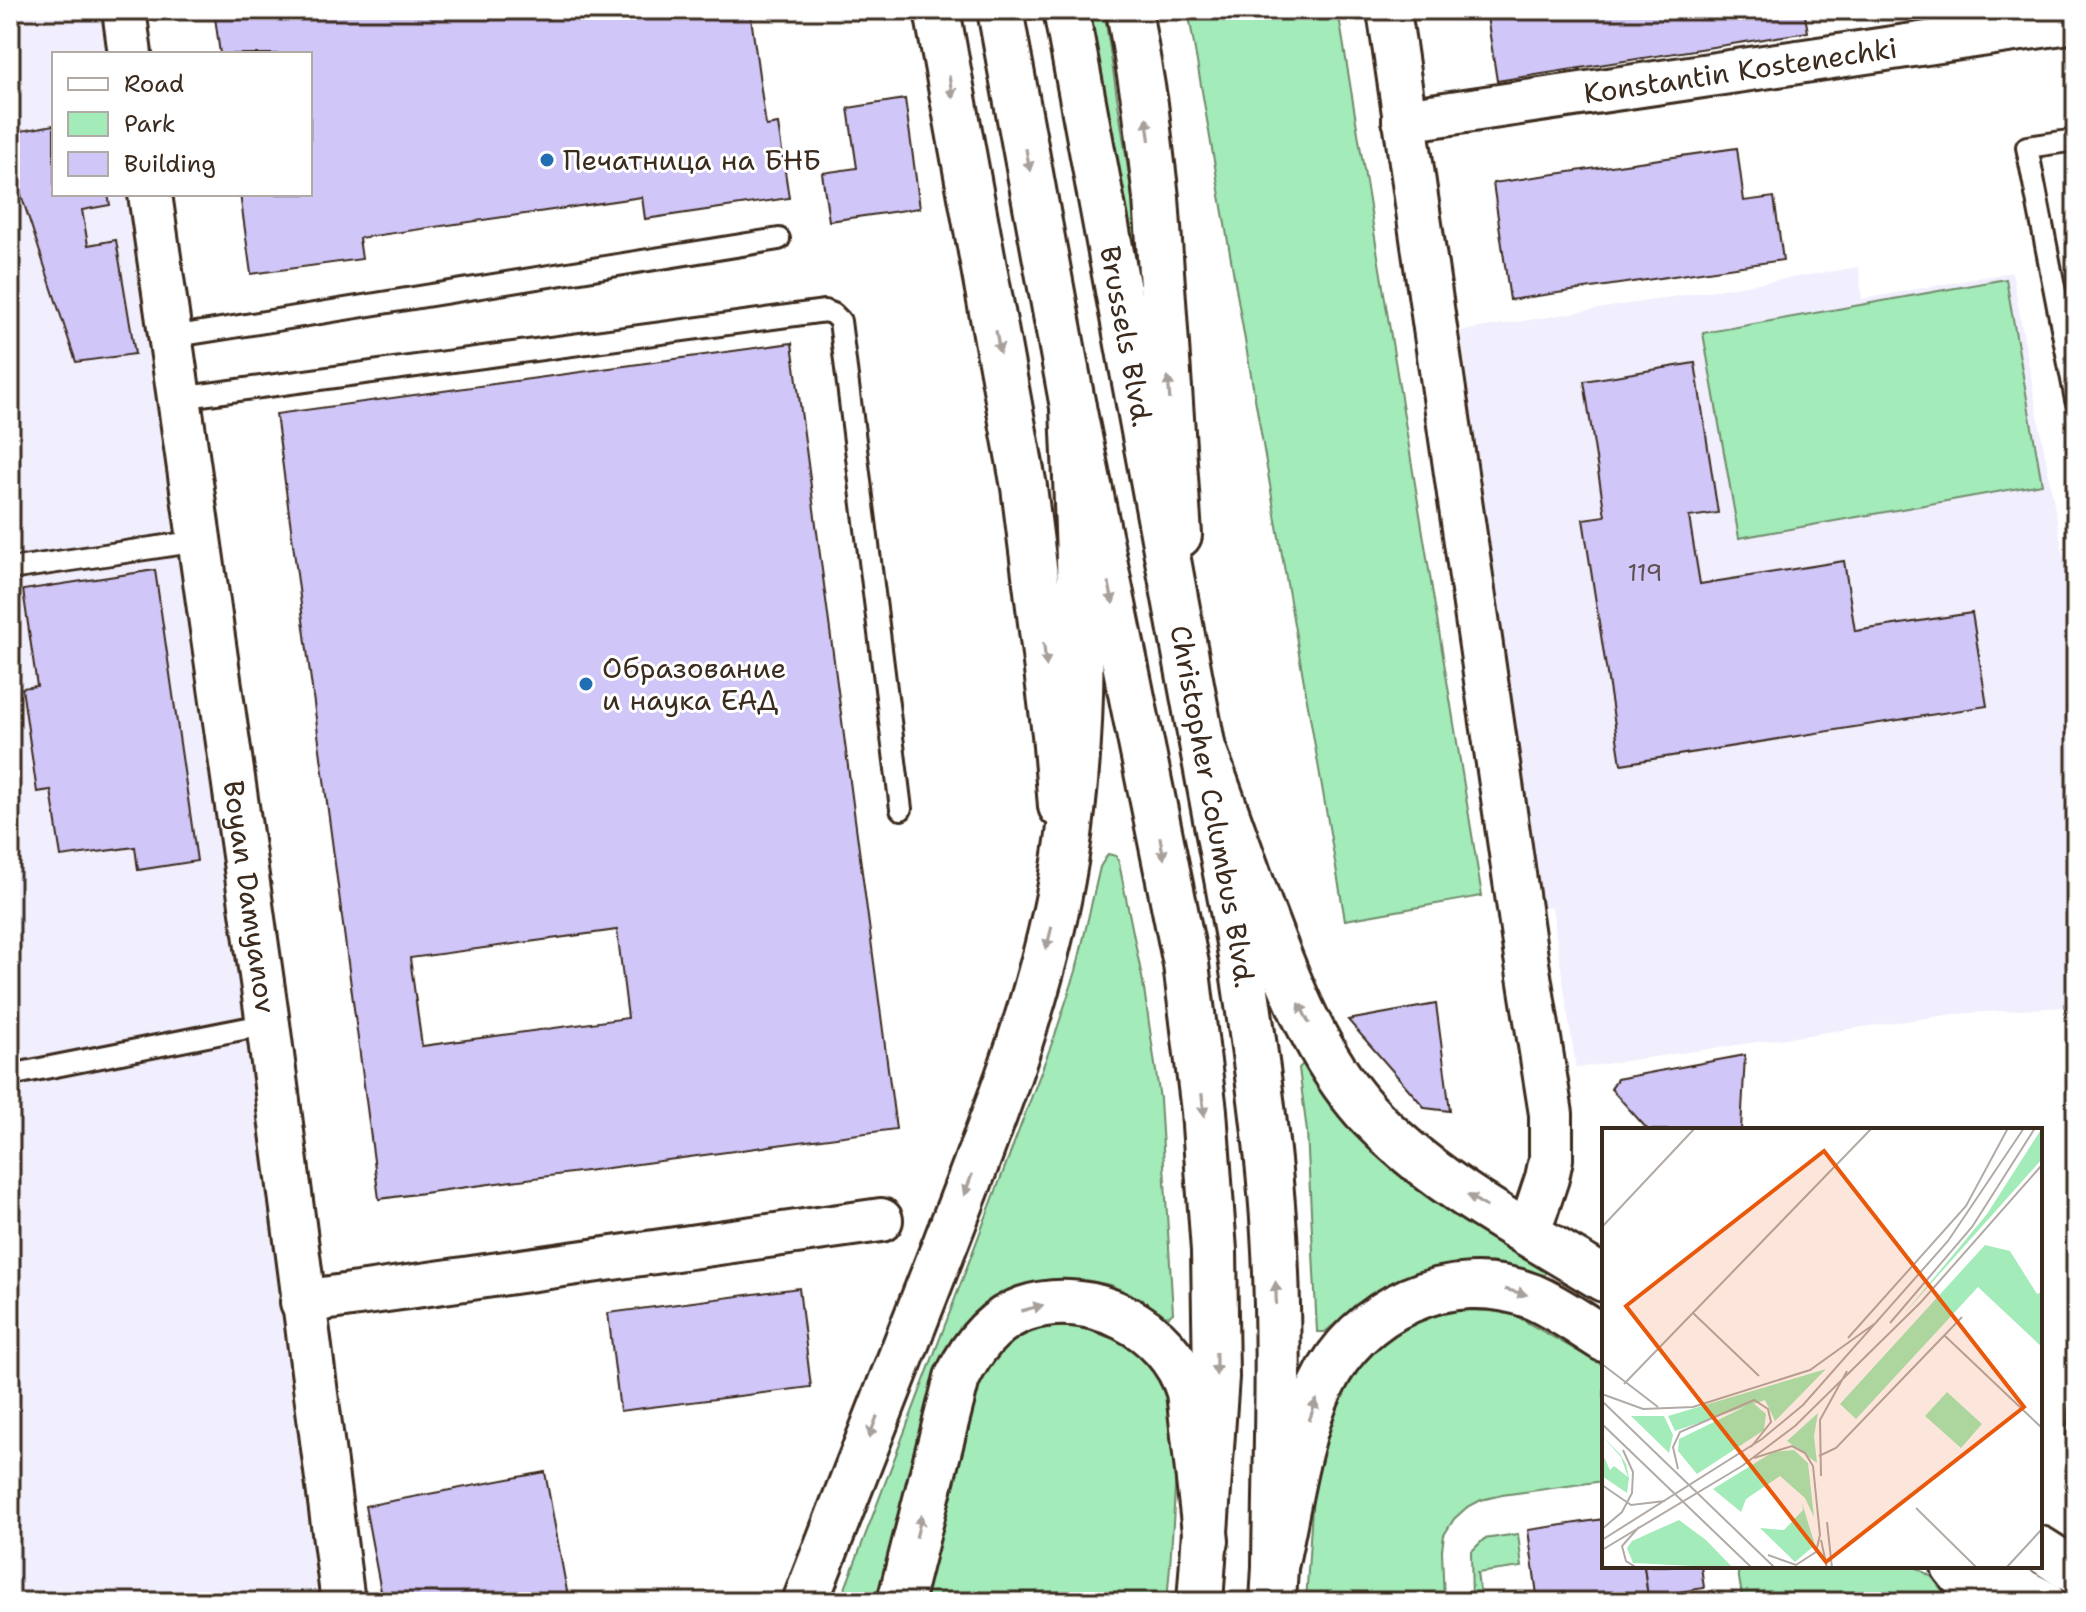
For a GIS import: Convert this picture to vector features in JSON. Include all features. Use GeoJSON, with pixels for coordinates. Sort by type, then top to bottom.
{"type":"FeatureCollection","features":[{"type":"Feature","properties":{"kind":"main road"},"geometry":{"type":"LineString","coordinates":[[937,10],[1024,487],[1055,734],[1065,862]]}},
{"type":"Feature","properties":{"kind":"main road","name":"Brussels Blvd."},"geometry":{"type":"LineString","coordinates":[[1066,10],[1188,661]]}},
{"type":"Feature","properties":{"kind":"main road","name":"Christopher Columbus Blvd."},"geometry":{"type":"LineString","coordinates":[[1129,10],[1145,104],[1156,198],[1188,661],[1239,943],[1260,1090],[1274,1232],[1278,1345],[1274,1585]]}},
{"type":"Feature","properties":{"kind":"main road","name":"Christopher Columbus Blvd."},"geometry":{"type":"LineString","coordinates":[[1000,16],[1073,407],[1186,964],[1204,1111],[1214,1251],[1216,1377],[1200,1602]]}},
{"type":"Feature","properties":{"kind":"main road"},"geometry":{"type":"LineString","coordinates":[[805,1602],[974,1169],[1020,1042],[1050,937],[1065,862],[1080,738],[1083,664],[1073,407]]}},
{"type":"Feature","properties":{"kind":"main road"},"geometry":{"type":"LineString","coordinates":[[1204,751],[1289,983],[1344,1084],[1367,1112],[1418,1160],[1457,1189],[1602,1278]]}},
{"type":"Feature","properties":{"kind":"main road"},"geometry":{"type":"LineString","coordinates":[[1274,1585],[1306,1428],[1322,1385],[1342,1352],[1364,1328],[1388,1310],[1417,1297],[1452,1288],[1481,1287],[1507,1290],[1549,1305],[1602,1338]]}},
{"type":"Feature","properties":{"kind":"main road"},"geometry":{"type":"LineString","coordinates":[[900,1602],[957,1378],[968,1355],[1001,1321],[1024,1309],[1053,1303],[1080,1304],[1107,1310],[1145,1330],[1172,1355],[1183,1373],[1189,1392],[1206,1541]]}},
{"type":"Feature","properties":{"kind":"main road"},"geometry":{"type":"LineString","coordinates":[[2042,1550],[2076,1572]]}},
{"type":"Feature","properties":{"kind":"main road"},"geometry":{"type":"LineString","coordinates":[[1956,1568],[1983,1602]]}},
{"type":"Feature","properties":{"kind":"street"},"geometry":{"type":"LineString","coordinates":[[124,10],[130,52]]}},
{"type":"Feature","properties":{"kind":"street"},"geometry":{"type":"LineString","coordinates":[[1389,10],[1551,1114],[1551,1159],[1547,1178],[1535,1214],[1524,1230]]}},
{"type":"Feature","properties":{"kind":"street","name":"Konstantin Kostenechki"},"geometry":{"type":"LineString","coordinates":[[1404,120],[2076,21]]}},
{"type":"Feature","properties":{"kind":"street","name":"Boyan Damyanov"},"geometry":{"type":"LineString","coordinates":[[150,196],[268,1024],[343,1602]]}},
{"type":"Feature","properties":{"kind":"street"},"geometry":{"type":"LineString","coordinates":[[302,1302],[881,1220]]}},
{"type":"Feature","properties":{"kind":"street"},"geometry":{"type":"LineString","coordinates":[[1981,1568],[2044,1602]]}},
{"type":"Feature","properties":{"kind":"lane"},"geometry":{"type":"LineString","coordinates":[[2076,140],[2027,147],[2076,400]]}},
{"type":"Feature","properties":{"kind":"lane"},"geometry":{"type":"LineString","coordinates":[[171,337],[779,239]]}},
{"type":"Feature","properties":{"kind":"lane"},"geometry":{"type":"LineString","coordinates":[[179,398],[809,313],[825,311],[833,314],[840,321],[901,809]]}},
{"type":"Feature","properties":{"kind":"lane"},"geometry":{"type":"LineString","coordinates":[[10,569],[199,541]]}},
{"type":"Feature","properties":{"kind":"lane"},"geometry":{"type":"LineString","coordinates":[[10,1075],[268,1024]]}},
{"type":"Feature","properties":{"kind":"shaded area"},"geometry":{"type":"Polygon","coordinates":[[[10,10],[123,10],[129,52],[52,52],[52,196],[149,196],[343,1602],[10,1602],[10,10]]]}},
{"type":"Feature","properties":{"kind":"shaded area"},"geometry":{"type":"Polygon","coordinates":[[[1859,267],[1862,299],[2012,272],[2076,626],[2076,1006],[1954,1014],[1576,1068],[1552,907],[1536,909],[1461,331],[1859,267]]]}},
{"type":"Feature","properties":{"kind":"green space"},"geometry":{"type":"Polygon","coordinates":[[[1088,10],[1104,10],[1140,249],[1137,250],[1134,248],[1088,10]]]}},
{"type":"Feature","properties":{"kind":"green space"},"geometry":{"type":"Polygon","coordinates":[[[1188,10],[1338,10],[1482,896],[1345,920],[1188,10]]]}},
{"type":"Feature","properties":{"kind":"green space"},"geometry":{"type":"Polygon","coordinates":[[[2006,279],[2042,484],[1739,538],[1703,333],[2006,279]]]}},
{"type":"Feature","properties":{"kind":"green space"},"geometry":{"type":"Polygon","coordinates":[[[1108,854],[1116,856],[1119,863],[1143,982],[1160,1099],[1173,1313],[1168,1317],[1111,1285],[1085,1280],[1057,1280],[1025,1286],[974,1315],[958,1332],[942,1358],[876,1602],[840,1602],[1055,1035],[1076,971],[1100,867],[1108,854]]]}},
{"type":"Feature","properties":{"kind":"green space"},"geometry":{"type":"Polygon","coordinates":[[[1303,1064],[1350,1125],[1382,1160],[1440,1205],[1547,1269],[1541,1281],[1386,1289],[1361,1302],[1325,1332],[1317,1332],[1307,1132],[1299,1068],[1303,1064]]]}},
{"type":"Feature","properties":{"kind":"green space"},"geometry":{"type":"Polygon","coordinates":[[[1459,1310],[1514,1315],[1602,1365],[1602,1481],[1502,1495],[1481,1500],[1466,1508],[1444,1535],[1444,1602],[1306,1602],[1313,1493],[1319,1447],[1328,1414],[1366,1353],[1391,1333],[1421,1319],[1459,1310]]]}},
{"type":"Feature","properties":{"kind":"green space"},"geometry":{"type":"Polygon","coordinates":[[[1071,1326],[1112,1339],[1137,1352],[1168,1383],[1173,1398],[1176,1453],[1167,1602],[920,1602],[975,1388],[994,1355],[1016,1338],[1043,1328],[1071,1326]]]}},
{"type":"Feature","properties":{"kind":"green space"},"geometry":{"type":"Polygon","coordinates":[[[1518,1534],[1522,1567],[1477,1573],[1481,1602],[1472,1602],[1471,1552],[1484,1539],[1518,1534]]]}},
{"type":"Feature","properties":{"kind":"green space"},"geometry":{"type":"Polygon","coordinates":[[[1737,1568],[1917,1568],[1935,1579],[1958,1602],[1743,1602],[1737,1568]]]}},
{"type":"Feature","properties":{"kind":"building","name":"Печатница на БНБ"},"geometry":{"type":"Polygon","coordinates":[[[214,10],[750,10],[766,126],[778,124],[789,198],[645,219],[642,197],[359,238],[362,259],[251,274],[240,196],[312,196],[312,52],[220,52],[214,10]]]}},
{"type":"Feature","properties":{"kind":"building"},"geometry":{"type":"Polygon","coordinates":[[[1486,10],[1804,10],[1808,32],[1497,81],[1486,10]]]}},
{"type":"Feature","properties":{"kind":"building"},"geometry":{"type":"Polygon","coordinates":[[[905,99],[920,208],[829,221],[822,173],[857,168],[848,108],[905,99]]]}},
{"type":"Feature","properties":{"kind":"building"},"geometry":{"type":"Polygon","coordinates":[[[52,125],[52,196],[108,196],[110,205],[82,210],[88,245],[116,240],[135,354],[76,362],[10,161],[10,133],[52,125]]]}},
{"type":"Feature","properties":{"kind":"building"},"geometry":{"type":"Polygon","coordinates":[[[1737,148],[1744,201],[1774,197],[1783,260],[1510,300],[1493,183],[1737,148]]]}},
{"type":"Feature","properties":{"kind":"building"},"geometry":{"type":"Polygon","coordinates":[[[792,343],[896,1129],[379,1199],[276,414],[792,343]],[[617,930],[410,958],[422,1046],[628,1018],[617,930]]]}},
{"type":"Feature","properties":{"kind":"building"},"geometry":{"type":"Polygon","coordinates":[[[1695,363],[1718,513],[1689,517],[1700,584],[1844,561],[1855,631],[1972,613],[1987,706],[1621,764],[1583,519],[1605,516],[1584,381],[1695,363]]]}},
{"type":"Feature","properties":{"kind":"building"},"geometry":{"type":"Polygon","coordinates":[[[155,570],[197,861],[138,870],[135,847],[61,857],[51,790],[37,792],[22,688],[37,686],[23,590],[155,570]]]}},
{"type":"Feature","properties":{"kind":"building"},"geometry":{"type":"Polygon","coordinates":[[[1436,1004],[1450,1111],[1425,1108],[1348,1020],[1436,1004]]]}},
{"type":"Feature","properties":{"kind":"building"},"geometry":{"type":"Polygon","coordinates":[[[1745,1055],[1741,1128],[1646,1128],[1611,1089],[1617,1079],[1745,1055]]]}},
{"type":"Feature","properties":{"kind":"building"},"geometry":{"type":"Polygon","coordinates":[[[799,1288],[811,1387],[620,1411],[608,1313],[799,1288]]]}},
{"type":"Feature","properties":{"kind":"building"},"geometry":{"type":"Polygon","coordinates":[[[2076,1319],[2076,1436],[2066,1435],[2076,1319]]]}},
{"type":"Feature","properties":{"kind":"building"},"geometry":{"type":"Polygon","coordinates":[[[545,1472],[569,1602],[383,1602],[365,1506],[545,1472]]]}},
{"type":"Feature","properties":{"kind":"building"},"geometry":{"type":"Polygon","coordinates":[[[1602,1519],[1602,1568],[1644,1568],[1648,1597],[1614,1602],[1538,1602],[1528,1530],[1602,1519]]]}},
{"type":"Feature","properties":{"kind":"building"},"geometry":{"type":"Polygon","coordinates":[[[1644,1568],[1701,1568],[1704,1588],[1648,1597],[1644,1568]]]}},
{"type":"Feature","properties":{"kind":"place","name":"Печатница на БНБ"},"geometry":{"type":"Point","coordinates":[547,160]}},
{"type":"Feature","properties":{"kind":"place","name":"Образование и наука ЕАД"},"geometry":{"type":"Point","coordinates":[586,684]}}]}
